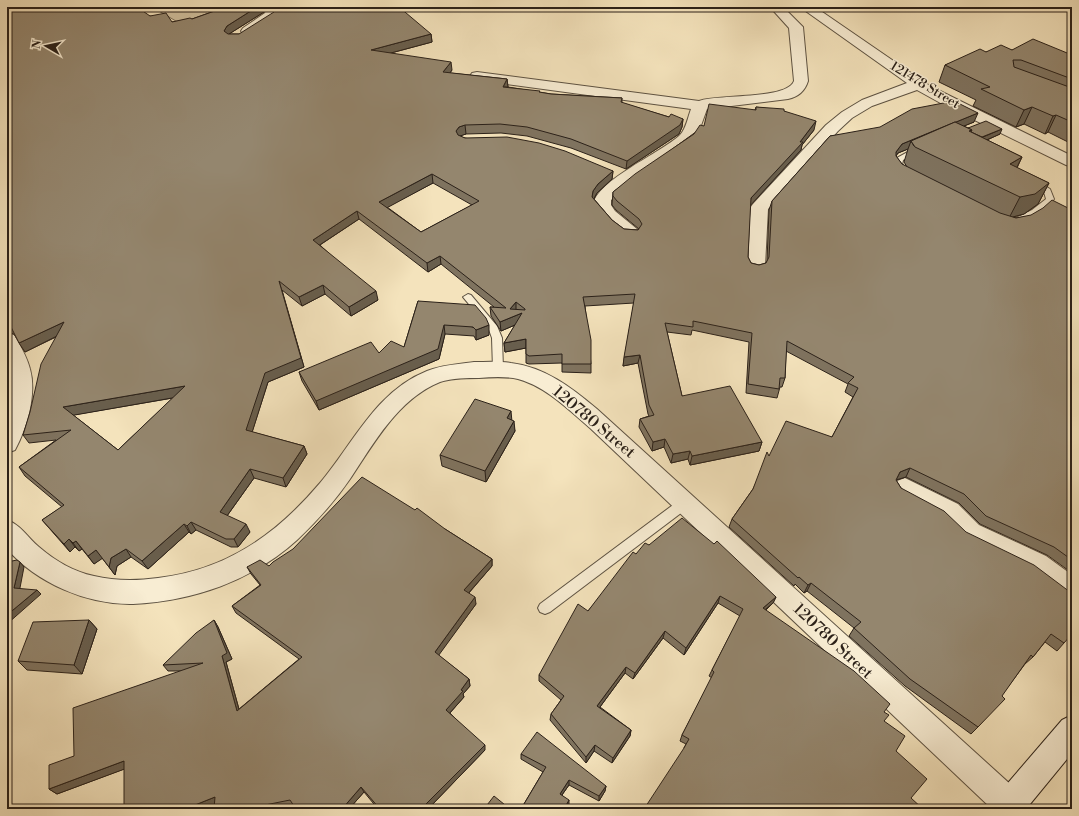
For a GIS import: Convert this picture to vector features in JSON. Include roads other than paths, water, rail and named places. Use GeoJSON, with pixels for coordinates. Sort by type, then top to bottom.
{"type":"FeatureCollection","features":[{"type":"Feature","properties":{"kind":"street"},"geometry":{"type":"LineString","coordinates":[[235,38],[270,16],[273,12],[273,7]]}},
{"type":"Feature","properties":{"kind":"street"},"geometry":{"type":"LineString","coordinates":[[460,74],[700,106],[708,103],[725,103],[788,95],[799,87],[801,81],[796,27],[776,7]]}},
{"type":"Feature","properties":{"kind":"street","name":"121478 Street"},"geometry":{"type":"LineString","coordinates":[[806,7],[822,16],[919,84],[980,123],[1072,162]]}},
{"type":"Feature","properties":{"kind":"street"},"geometry":{"type":"LineString","coordinates":[[756,266],[759,208],[789,174],[847,114],[867,103],[919,84]]}},
{"type":"Feature","properties":{"kind":"street"},"geometry":{"type":"LineString","coordinates":[[631,232],[609,215],[602,206],[603,198],[620,175],[686,138],[691,131],[700,106]]}},
{"type":"Feature","properties":{"kind":"street"},"geometry":{"type":"LineString","coordinates":[[7,340],[17,362],[21,380],[16,415],[7,444]]}},
{"type":"Feature","properties":{"kind":"street","name":"120780 Street"},"geometry":{"type":"LineString","coordinates":[[7,531],[18,546],[53,572],[85,586],[120,592],[152,592],[209,579],[246,563],[286,534],[320,501],[348,464],[368,433],[389,409],[416,386],[436,376],[466,371],[498,370],[522,373],[546,382],[598,422],[686,503],[1007,807]]}},
{"type":"Feature","properties":{"kind":"street"},"geometry":{"type":"LineString","coordinates":[[905,488],[949,511],[970,532],[1037,564],[1072,590]]}},
{"type":"Feature","properties":{"kind":"street"},"geometry":{"type":"LineString","coordinates":[[1007,807],[1072,730]]}},
{"type":"Feature","properties":{"kind":"lane"},"geometry":{"type":"LineString","coordinates":[[912,175],[901,169],[898,165],[898,160],[902,156],[926,146]]}},
{"type":"Feature","properties":{"kind":"lane"},"geometry":{"type":"LineString","coordinates":[[1007,221],[1015,222],[1029,216],[1047,203],[1050,199],[1049,193],[1046,190],[1024,177]]}},
{"type":"Feature","properties":{"kind":"lane"},"geometry":{"type":"LineString","coordinates":[[468,297],[492,326],[497,338],[498,370]]}},
{"type":"Feature","properties":{"kind":"lane"},"geometry":{"type":"LineString","coordinates":[[545,608],[686,503]]}}]}
